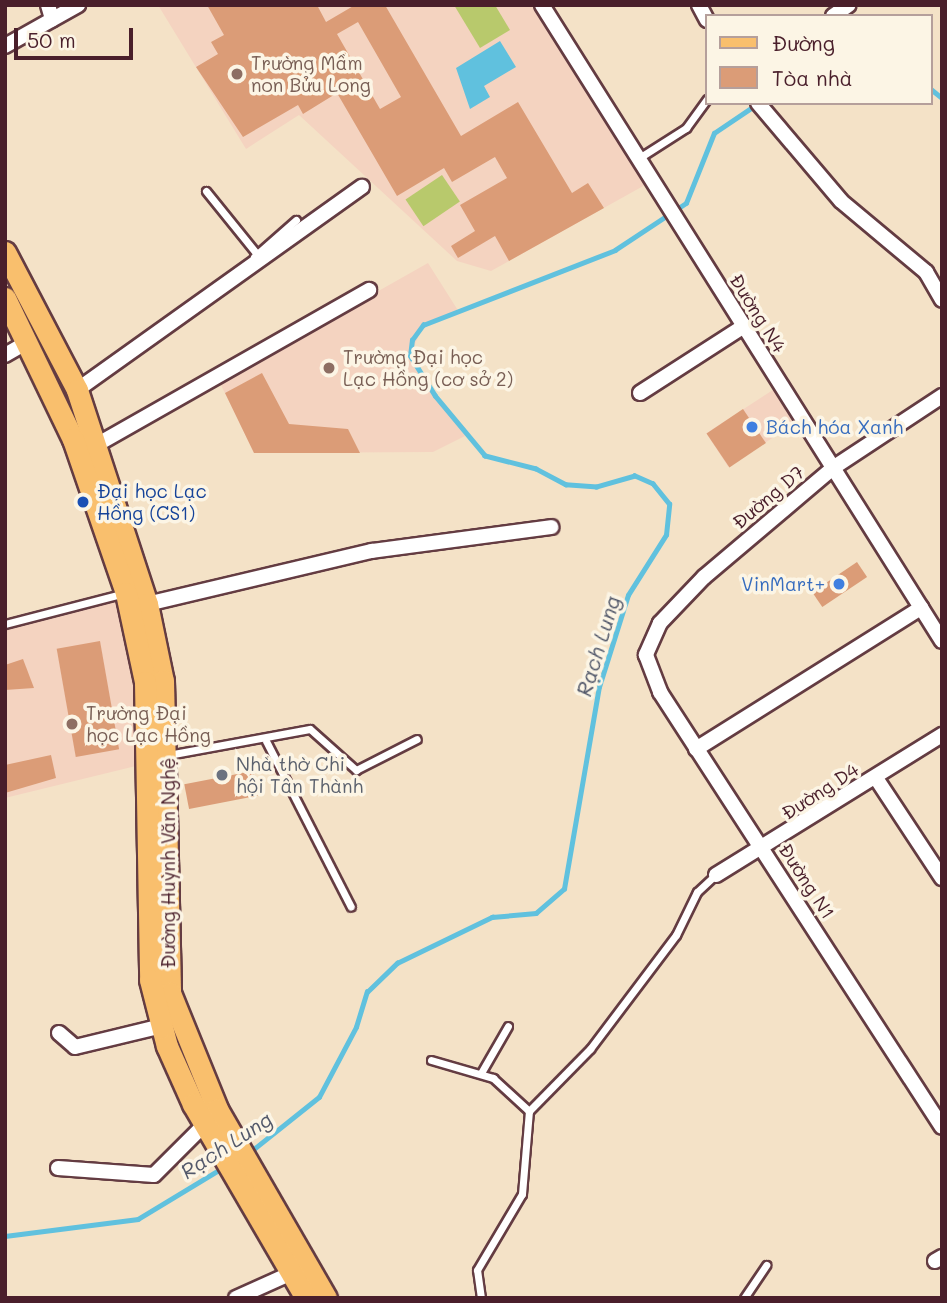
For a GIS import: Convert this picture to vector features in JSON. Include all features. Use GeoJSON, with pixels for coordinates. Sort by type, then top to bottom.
{"type":"FeatureCollection","features":[{"type":"Feature","properties":{"kind":"main road","name":"Đường Huỳnh Văn Nghệ"},"geometry":{"type":"LineString","coordinates":[[5,252],[77,390],[98,444],[148,604],[154,681],[167,755],[164,937],[170,993],[191,1053],[236,1160],[306,1298]]}},
{"type":"Feature","properties":{"kind":"main road","name":"Đường Huỳnh Văn Nghệ"},"geometry":{"type":"LineString","coordinates":[[5,298],[29,341],[73,439],[154,681],[146,932],[162,1026],[205,1124],[236,1160],[326,1298]]}},
{"type":"Feature","properties":{"kind":"street"},"geometry":{"type":"LineString","coordinates":[[5,46],[50,12],[78,5]]}},
{"type":"Feature","properties":{"kind":"street","name":"Đường N4"},"geometry":{"type":"LineString","coordinates":[[542,5],[942,640]]}},
{"type":"Feature","properties":{"kind":"street"},"geometry":{"type":"LineString","coordinates":[[761,107],[841,201],[926,272],[942,300]]}},
{"type":"Feature","properties":{"kind":"street"},"geometry":{"type":"LineString","coordinates":[[77,390],[362,187]]}},
{"type":"Feature","properties":{"kind":"street"},"geometry":{"type":"LineString","coordinates":[[98,444],[369,290]]}},
{"type":"Feature","properties":{"kind":"street"},"geometry":{"type":"LineString","coordinates":[[640,393],[744,326]]}},
{"type":"Feature","properties":{"kind":"street"},"geometry":{"type":"LineString","coordinates":[[5,355],[29,341]]}},
{"type":"Feature","properties":{"kind":"street","name":"Đường D7"},"geometry":{"type":"LineString","coordinates":[[646,655],[660,623],[704,577],[833,468],[942,396]]}},
{"type":"Feature","properties":{"kind":"street"},"geometry":{"type":"LineString","coordinates":[[148,604],[372,551],[551,527]]}},
{"type":"Feature","properties":{"kind":"street"},"geometry":{"type":"LineString","coordinates":[[696,749],[921,608]]}},
{"type":"Feature","properties":{"kind":"street","name":"Đường N1"},"geometry":{"type":"LineString","coordinates":[[646,655],[647,671],[942,1127]]}},
{"type":"Feature","properties":{"kind":"street","name":"Đường D4"},"geometry":{"type":"LineString","coordinates":[[716,875],[764,849],[942,735]]}},
{"type":"Feature","properties":{"kind":"street"},"geometry":{"type":"LineString","coordinates":[[876,778],[942,878]]}},
{"type":"Feature","properties":{"kind":"street"},"geometry":{"type":"LineString","coordinates":[[59,1033],[75,1047],[162,1026]]}},
{"type":"Feature","properties":{"kind":"street"},"geometry":{"type":"LineString","coordinates":[[58,1168],[154,1175],[205,1124]]}},
{"type":"Feature","properties":{"kind":"street"},"geometry":{"type":"LineString","coordinates":[[236,1298],[292,1273]]}},
{"type":"Feature","properties":{"kind":"lane"},"geometry":{"type":"LineString","coordinates":[[639,158],[692,123],[706,101]]}},
{"type":"Feature","properties":{"kind":"lane"},"geometry":{"type":"LineString","coordinates":[[206,191],[256,253]]}},
{"type":"Feature","properties":{"kind":"lane"},"geometry":{"type":"LineString","coordinates":[[242,275],[256,253],[296,220]]}},
{"type":"Feature","properties":{"kind":"lane"},"geometry":{"type":"LineString","coordinates":[[5,624],[126,593]]}},
{"type":"Feature","properties":{"kind":"lane"},"geometry":{"type":"LineString","coordinates":[[167,755],[266,741],[310,729],[356,770],[416,738]]}},
{"type":"Feature","properties":{"kind":"lane"},"geometry":{"type":"LineString","coordinates":[[266,741],[351,907]]}},
{"type":"Feature","properties":{"kind":"lane"},"geometry":{"type":"LineString","coordinates":[[481,1298],[477,1270],[522,1194],[529,1111],[590,1049],[654,968],[697,892],[716,875]]}},
{"type":"Feature","properties":{"kind":"lane"},"geometry":{"type":"LineString","coordinates":[[481,1073],[508,1026]]}},
{"type":"Feature","properties":{"kind":"lane"},"geometry":{"type":"LineString","coordinates":[[431,1060],[481,1073],[529,1111]]}},
{"type":"Feature","properties":{"kind":"lane"},"geometry":{"type":"LineString","coordinates":[[744,1298],[766,1265]]}},
{"type":"Feature","properties":{"kind":"shaded area"},"geometry":{"type":"Polygon","coordinates":[[[158,5],[534,5],[645,185],[491,271],[457,261],[299,115],[246,149],[158,5]]]}},
{"type":"Feature","properties":{"kind":"shaded area","name":"Trường Đại học Lạc Hồng (cơ sở 2)"},"geometry":{"type":"Polygon","coordinates":[[[428,263],[459,312],[423,325],[410,356],[465,436],[433,452],[254,453],[219,381],[428,263]]]}},
{"type":"Feature","properties":{"kind":"shaded area","name":"Bách hóa Xanh"},"geometry":{"type":"Polygon","coordinates":[[[776,388],[798,422],[728,467],[706,433],[776,388]]]}},
{"type":"Feature","properties":{"kind":"shaded area","name":"Trường Đại học Lạc Hồng"},"geometry":{"type":"Polygon","coordinates":[[[117,599],[136,683],[140,765],[5,798],[5,628],[117,599]]]}},
{"type":"Feature","properties":{"kind":"green space"},"geometry":{"type":"Polygon","coordinates":[[[454,5],[495,5],[510,30],[480,48],[454,5]]]}},
{"type":"Feature","properties":{"kind":"green space"},"geometry":{"type":"Polygon","coordinates":[[[442,175],[460,202],[423,226],[406,200],[442,175]]]}},
{"type":"Feature","properties":{"kind":"water"},"geometry":{"type":"Polygon","coordinates":[[[500,41],[516,67],[484,86],[490,97],[470,109],[456,68],[500,41]]]}},
{"type":"Feature","properties":{"kind":"building"},"geometry":{"type":"Polygon","coordinates":[[[207,5],[317,5],[326,22],[355,5],[385,5],[461,136],[518,102],[572,193],[588,183],[604,208],[509,261],[495,236],[458,258],[451,246],[475,231],[460,205],[507,178],[495,157],[452,182],[444,168],[397,196],[337,93],[303,114],[298,105],[243,137],[196,67],[218,54],[211,42],[224,35],[207,5]],[[358,22],[337,34],[380,109],[401,97],[358,22]]]}},
{"type":"Feature","properties":{"kind":"building"},"geometry":{"type":"Polygon","coordinates":[[[262,373],[289,424],[348,429],[360,453],[254,453],[225,393],[262,373]]]}},
{"type":"Feature","properties":{"kind":"building"},"geometry":{"type":"Polygon","coordinates":[[[743,409],[766,443],[729,468],[707,434],[743,409]]]}},
{"type":"Feature","properties":{"kind":"building","name":"VinMart+"},"geometry":{"type":"Polygon","coordinates":[[[857,562],[867,577],[822,607],[812,592],[857,562]]]}},
{"type":"Feature","properties":{"kind":"building"},"geometry":{"type":"Polygon","coordinates":[[[100,641],[119,749],[76,757],[57,649],[100,641]]]}},
{"type":"Feature","properties":{"kind":"building"},"geometry":{"type":"Polygon","coordinates":[[[23,659],[34,688],[5,690],[5,665],[23,659]]]}},
{"type":"Feature","properties":{"kind":"building"},"geometry":{"type":"Polygon","coordinates":[[[51,755],[56,778],[5,793],[5,765],[51,755]]]}},
{"type":"Feature","properties":{"kind":"building"},"geometry":{"type":"Polygon","coordinates":[[[253,771],[258,796],[189,809],[184,784],[253,771]]]}},
{"type":"Feature","properties":{"kind":"waterway","name":"Rạch Lung"},"geometry":{"type":"LineString","coordinates":[[933,91],[942,98]]}},
{"type":"Feature","properties":{"kind":"waterway","name":"Rạch Lung"},"geometry":{"type":"LineString","coordinates":[[250,1152],[319,1097],[356,1027],[367,992],[397,963],[492,917],[536,913],[564,889],[599,687],[628,595],[666,535],[669,504],[653,484],[635,476],[597,487],[566,485],[536,469],[485,456],[435,396],[410,356],[412,340],[423,325],[615,250],[686,203],[714,133],[756,105]]}},
{"type":"Feature","properties":{"kind":"waterway","name":"Rạch Lung"},"geometry":{"type":"LineString","coordinates":[[5,1236],[138,1219],[224,1167]]}},
{"type":"Feature","properties":{"kind":"place","name":"Trường Mầm non Bửu Long"},"geometry":{"type":"Point","coordinates":[237,74]}},
{"type":"Feature","properties":{"kind":"place","name":"Trường Đại học Lạc Hồng (cơ sở 2)"},"geometry":{"type":"Point","coordinates":[329,368]}},
{"type":"Feature","properties":{"kind":"place","name":"Bách hóa Xanh"},"geometry":{"type":"Point","coordinates":[752,427]}},
{"type":"Feature","properties":{"kind":"place","name":"Đại học Lạc Hồng (CS1)"},"geometry":{"type":"Point","coordinates":[83,502]}},
{"type":"Feature","properties":{"kind":"place","name":"VinMart+"},"geometry":{"type":"Point","coordinates":[839,584]}},
{"type":"Feature","properties":{"kind":"place","name":"Trường Đại học Lạc Hồng"},"geometry":{"type":"Point","coordinates":[72,724]}},
{"type":"Feature","properties":{"kind":"place","name":"Nhà thờ Chi hội Tân Thành"},"geometry":{"type":"Point","coordinates":[222,775]}}]}
